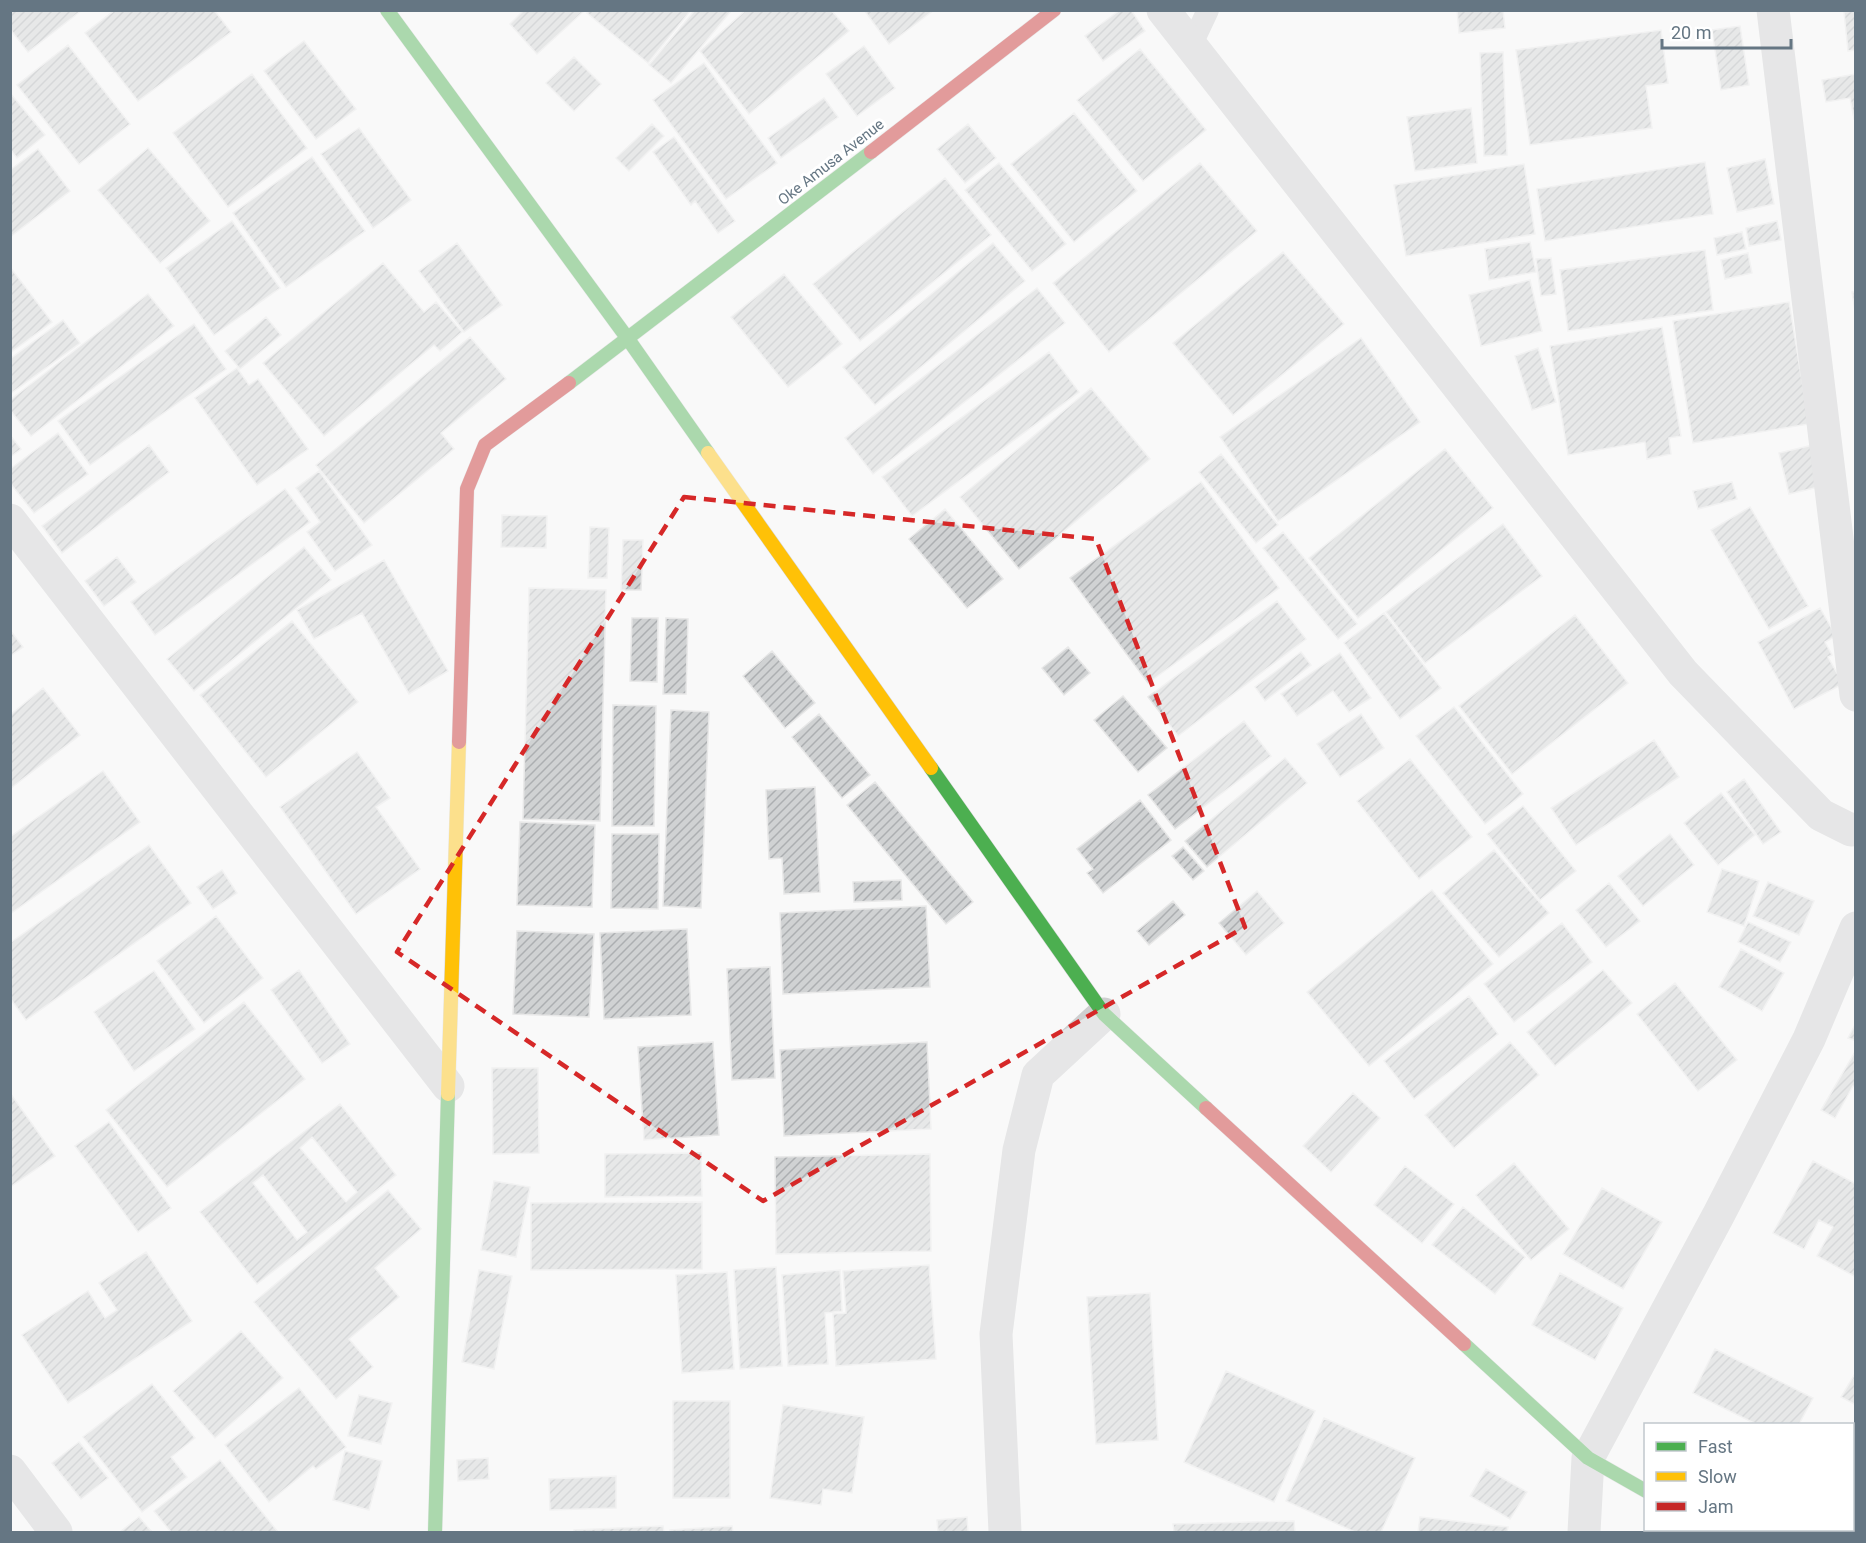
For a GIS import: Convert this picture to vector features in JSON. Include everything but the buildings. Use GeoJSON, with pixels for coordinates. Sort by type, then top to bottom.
{"type":"FeatureCollection","features":[{"type":"Feature","properties":{"kind":"street"},"geometry":{"type":"LineString","coordinates":[[387,10],[628,339],[1104,1014],[1588,1458],[1644,1490]]}},
{"type":"Feature","properties":{"kind":"street","name":"Oke Amusa Avenue"},"geometry":{"type":"LineString","coordinates":[[435,1533],[467,489],[485,445],[628,339],[1054,10]]}},
{"type":"Feature","properties":{"kind":"street"},"geometry":{"type":"LineString","coordinates":[[1163,10],[1683,673],[1821,815],[1851,830],[1856,829]]}},
{"type":"Feature","properties":{"kind":"street"},"geometry":{"type":"LineString","coordinates":[[1773,10],[1856,695]]}},
{"type":"Feature","properties":{"kind":"street"},"geometry":{"type":"LineString","coordinates":[[10,520],[448,1086]]}},
{"type":"Feature","properties":{"kind":"street"},"geometry":{"type":"LineString","coordinates":[[1584,1533],[1588,1458],[1719,1214],[1809,1039],[1856,928]]}},
{"type":"Feature","properties":{"kind":"street"},"geometry":{"type":"LineString","coordinates":[[1005,1533],[996,1334],[1019,1150],[1038,1075],[1104,1014]]}},
{"type":"Feature","properties":{"kind":"street"},"geometry":{"type":"LineString","coordinates":[[10,1471],[56,1533]]}},
{"type":"Feature","properties":{"kind":"lane"},"geometry":{"type":"LineString","coordinates":[[1191,46],[1208,10]]}},
{"type":"Feature","properties":{"kind":"highlighted area"},"geometry":{"type":"Polygon","coordinates":[[[684,497],[1096,539],[1245,927],[763,1201],[397,952],[684,497]]]}},
{"type":"Feature","properties":{"kind":"traffic: fast"},"geometry":{"type":"LineString","coordinates":[[387,10],[628,339],[708,453]]}},
{"type":"Feature","properties":{"kind":"traffic: fast"},"geometry":{"type":"LineString","coordinates":[[569,383],[871,152]]}},
{"type":"Feature","properties":{"kind":"traffic: fast"},"geometry":{"type":"LineString","coordinates":[[931,768],[1104,1014],[1206,1108]]}},
{"type":"Feature","properties":{"kind":"traffic: fast"},"geometry":{"type":"LineString","coordinates":[[435,1532],[448,1094]]}},
{"type":"Feature","properties":{"kind":"traffic: fast"},"geometry":{"type":"LineString","coordinates":[[1464,1344],[1588,1458],[1644,1490]]}},
{"type":"Feature","properties":{"kind":"traffic: slow"},"geometry":{"type":"LineString","coordinates":[[708,453],[931,768]]}},
{"type":"Feature","properties":{"kind":"traffic: slow"},"geometry":{"type":"LineString","coordinates":[[448,1094],[459,742]]}},
{"type":"Feature","properties":{"kind":"traffic: jam"},"geometry":{"type":"LineString","coordinates":[[871,152],[1054,10]]}},
{"type":"Feature","properties":{"kind":"traffic: jam"},"geometry":{"type":"LineString","coordinates":[[459,742],[467,489],[485,445],[569,383]]}},
{"type":"Feature","properties":{"kind":"traffic: jam"},"geometry":{"type":"LineString","coordinates":[[1206,1108],[1464,1344]]}}]}
